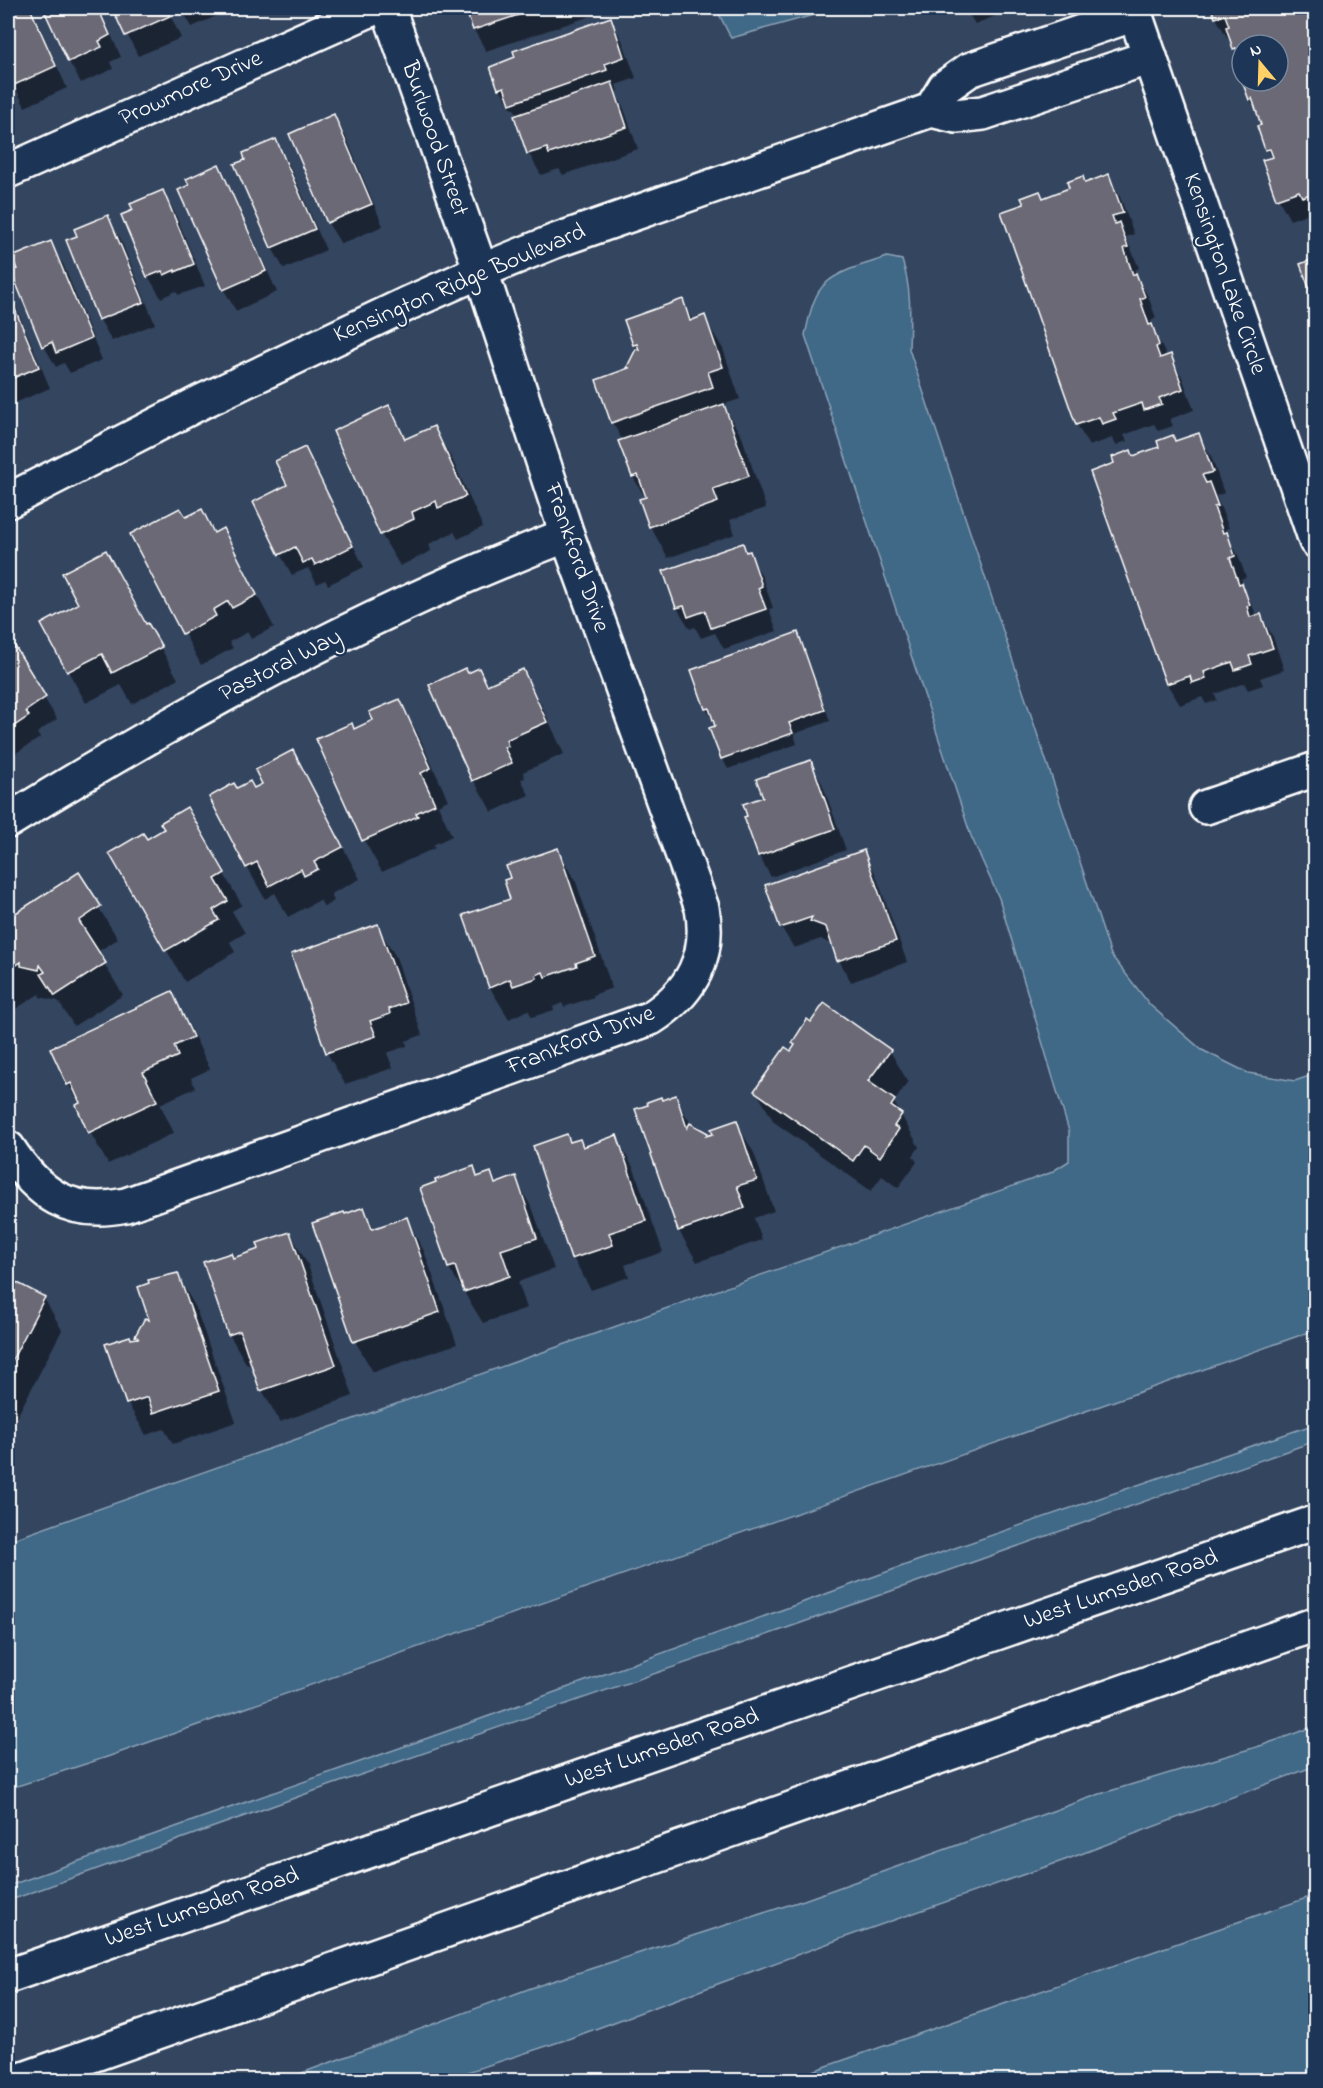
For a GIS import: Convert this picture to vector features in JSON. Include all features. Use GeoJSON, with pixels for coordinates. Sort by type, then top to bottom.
{"type":"FeatureCollection","features":[{"type":"Feature","properties":{"kind":"street","name":"Prowmore Drive"},"geometry":{"type":"LineString","coordinates":[[8,171],[374,8]]}},
{"type":"Feature","properties":{"kind":"street","name":"Burlwood Street"},"geometry":{"type":"LineString","coordinates":[[388,8],[481,271]]}},
{"type":"Feature","properties":{"kind":"street","name":"Kensington Lake Circle"},"geometry":{"type":"LineString","coordinates":[[1134,11],[1316,541]]}},
{"type":"Feature","properties":{"kind":"street"},"geometry":{"type":"LineString","coordinates":[[931,110],[945,87],[969,70],[1134,11]]}},
{"type":"Feature","properties":{"kind":"street","name":"Kensington Ridge Boulevard"},"geometry":{"type":"LineString","coordinates":[[8,501],[97,453],[378,317],[555,241],[931,110],[956,116],[983,113],[1150,57]]}},
{"type":"Feature","properties":{"kind":"street","name":"Frankford Drive"},"geometry":{"type":"LineString","coordinates":[[8,1148],[40,1187],[63,1203],[95,1209],[126,1204],[651,1018],[668,1007],[690,982],[705,943],[702,908],[567,534],[481,271]]}},
{"type":"Feature","properties":{"kind":"street","name":"Pastoral Way"},"geometry":{"type":"LineString","coordinates":[[8,821],[113,756],[288,660],[436,588],[567,534]]}},
{"type":"Feature","properties":{"kind":"street"},"geometry":{"type":"LineString","coordinates":[[1206,807],[1316,769]]}},
{"type":"Feature","properties":{"kind":"street","name":"West Lumsden Road"},"geometry":{"type":"LineString","coordinates":[[8,1976],[1316,1522]]}},
{"type":"Feature","properties":{"kind":"street"},"geometry":{"type":"LineString","coordinates":[[21,2080],[1316,1624]]}},
{"type":"Feature","properties":{"kind":"water"},"geometry":{"type":"Polygon","coordinates":[[[716,8],[826,8],[828,11],[731,38],[716,8]]]}},
{"type":"Feature","properties":{"kind":"water"},"geometry":{"type":"Polygon","coordinates":[[[887,257],[902,260],[909,293],[909,349],[1111,955],[1150,1005],[1202,1050],[1248,1073],[1295,1081],[1315,1074],[1315,1330],[107,1757],[8,1789],[8,1541],[1050,1173],[1069,1161],[1069,1131],[999,898],[971,836],[805,335],[814,301],[826,283],[847,270],[887,257]]]}},
{"type":"Feature","properties":{"kind":"water"},"geometry":{"type":"Polygon","coordinates":[[[1315,1424],[1315,1441],[781,1630],[314,1791],[8,1901],[8,1886],[442,1733],[914,1562],[1315,1424]]]}},
{"type":"Feature","properties":{"kind":"water"},"geometry":{"type":"Polygon","coordinates":[[[1315,1726],[1315,1766],[1065,1860],[840,1939],[568,2039],[443,2080],[283,2080],[531,1988],[804,1900],[1100,1794],[1263,1745],[1315,1726]]]}},
{"type":"Feature","properties":{"kind":"water"},"geometry":{"type":"Polygon","coordinates":[[[1315,1895],[1315,2080],[787,2080],[1315,1895]]]}},
{"type":"Feature","properties":{"kind":"building"},"geometry":{"type":"Polygon","coordinates":[[[8,8],[30,8],[56,66],[12,86],[8,77],[8,8]]]}},
{"type":"Feature","properties":{"kind":"building"},"geometry":{"type":"Polygon","coordinates":[[[43,8],[98,8],[110,35],[99,41],[102,47],[68,62],[43,8]]]}},
{"type":"Feature","properties":{"kind":"building"},"geometry":{"type":"Polygon","coordinates":[[[112,8],[166,8],[170,16],[125,36],[112,8]]]}},
{"type":"Feature","properties":{"kind":"building"},"geometry":{"type":"Polygon","coordinates":[[[465,8],[540,8],[473,30],[465,8]]]}},
{"type":"Feature","properties":{"kind":"building"},"geometry":{"type":"Polygon","coordinates":[[[1211,8],[1316,8],[1316,192],[1302,197],[1299,191],[1276,199],[1262,160],[1273,157],[1270,149],[1265,150],[1257,126],[1261,125],[1252,98],[1249,100],[1246,93],[1290,93],[1290,33],[1230,33],[1230,40],[1225,15],[1215,18],[1211,8]]]}},
{"type":"Feature","properties":{"kind":"building"},"geometry":{"type":"Polygon","coordinates":[[[611,17],[624,57],[605,64],[607,70],[510,104],[504,87],[498,89],[490,67],[515,57],[513,51],[611,17]]]}},
{"type":"Feature","properties":{"kind":"building"},"geometry":{"type":"Polygon","coordinates":[[[612,82],[627,127],[549,154],[547,148],[527,154],[514,116],[612,82]]]}},
{"type":"Feature","properties":{"kind":"building"},"geometry":{"type":"Polygon","coordinates":[[[334,114],[372,204],[327,223],[289,134],[334,114]]]}},
{"type":"Feature","properties":{"kind":"building"},"geometry":{"type":"Polygon","coordinates":[[[276,139],[315,229],[271,248],[234,164],[245,160],[243,153],[276,139]]]}},
{"type":"Feature","properties":{"kind":"building"},"geometry":{"type":"Polygon","coordinates":[[[219,164],[266,271],[223,290],[178,190],[189,185],[186,179],[219,164]]]}},
{"type":"Feature","properties":{"kind":"building"},"geometry":{"type":"Polygon","coordinates":[[[1109,174],[1123,213],[1112,216],[1115,224],[1119,222],[1128,247],[1124,248],[1133,275],[1136,273],[1145,297],[1140,299],[1159,345],[1156,347],[1160,358],[1171,354],[1183,389],[1159,398],[1162,404],[1144,410],[1142,403],[1113,413],[1116,419],[1102,424],[1099,417],[1076,425],[1001,212],[1024,204],[1021,198],[1040,191],[1043,198],[1069,188],[1067,182],[1083,176],[1085,183],[1109,174]]]}},
{"type":"Feature","properties":{"kind":"building"},"geometry":{"type":"Polygon","coordinates":[[[163,190],[194,264],[175,272],[175,270],[164,275],[162,271],[147,277],[121,215],[133,210],[130,204],[163,190]]]}},
{"type":"Feature","properties":{"kind":"building"},"geometry":{"type":"Polygon","coordinates":[[[108,215],[144,302],[98,320],[66,240],[77,236],[74,229],[108,215]]]}},
{"type":"Feature","properties":{"kind":"building"},"geometry":{"type":"Polygon","coordinates":[[[51,241],[91,338],[56,353],[52,342],[42,347],[11,271],[17,269],[12,257],[51,241]]]}},
{"type":"Feature","properties":{"kind":"building"},"geometry":{"type":"Polygon","coordinates":[[[1316,258],[1316,297],[1313,298],[1300,264],[1316,258]]]}},
{"type":"Feature","properties":{"kind":"building"},"geometry":{"type":"Polygon","coordinates":[[[8,292],[39,367],[8,380],[8,292]]]}},
{"type":"Feature","properties":{"kind":"building"},"geometry":{"type":"Polygon","coordinates":[[[683,299],[690,321],[705,315],[723,367],[708,372],[713,387],[611,423],[596,380],[629,368],[627,367],[636,349],[639,350],[637,344],[633,345],[624,320],[683,299]]]}},
{"type":"Feature","properties":{"kind":"building"},"geometry":{"type":"Polygon","coordinates":[[[724,404],[749,476],[713,489],[718,502],[649,527],[639,499],[646,497],[638,475],[632,477],[618,441],[724,404]]]}},
{"type":"Feature","properties":{"kind":"building"},"geometry":{"type":"Polygon","coordinates":[[[389,405],[405,439],[434,426],[466,496],[438,508],[436,501],[412,512],[414,519],[380,535],[333,431],[389,405]]]}},
{"type":"Feature","properties":{"kind":"building"},"geometry":{"type":"Polygon","coordinates":[[[1199,433],[1213,472],[1202,475],[1206,483],[1209,482],[1218,506],[1214,507],[1223,533],[1227,532],[1235,556],[1230,558],[1239,584],[1242,583],[1250,605],[1247,606],[1250,617],[1261,614],[1273,648],[1249,656],[1252,664],[1235,670],[1232,662],[1204,672],[1206,678],[1192,683],[1190,676],[1166,684],[1090,472],[1114,463],[1112,457],[1131,450],[1133,456],[1159,447],[1157,441],[1173,435],[1175,441],[1199,433]]]}},
{"type":"Feature","properties":{"kind":"building"},"geometry":{"type":"Polygon","coordinates":[[[305,447],[353,546],[315,565],[312,559],[303,563],[295,547],[279,555],[253,502],[287,485],[275,461],[305,447]]]}},
{"type":"Feature","properties":{"kind":"building"},"geometry":{"type":"Polygon","coordinates":[[[180,508],[186,517],[202,509],[214,533],[223,528],[257,595],[232,608],[228,601],[213,610],[216,616],[182,634],[130,534],[180,508]]]}},
{"type":"Feature","properties":{"kind":"building"},"geometry":{"type":"Polygon","coordinates":[[[743,543],[746,552],[750,551],[762,586],[758,588],[766,609],[711,628],[705,611],[688,617],[684,606],[676,608],[663,571],[743,543]]]}},
{"type":"Feature","properties":{"kind":"building"},"geometry":{"type":"Polygon","coordinates":[[[106,550],[146,624],[148,623],[162,647],[112,673],[102,654],[67,672],[41,624],[78,604],[62,573],[106,550]]]}},
{"type":"Feature","properties":{"kind":"building"},"geometry":{"type":"Polygon","coordinates":[[[798,632],[825,710],[789,723],[793,733],[721,759],[709,728],[715,726],[709,708],[705,709],[691,670],[798,632]]]}},
{"type":"Feature","properties":{"kind":"building"},"geometry":{"type":"Polygon","coordinates":[[[8,635],[46,697],[26,711],[29,716],[8,730],[8,635]]]}},
{"type":"Feature","properties":{"kind":"building"},"geometry":{"type":"Polygon","coordinates":[[[465,668],[468,673],[479,668],[487,685],[523,669],[547,722],[506,740],[508,746],[504,747],[512,763],[472,781],[429,685],[465,668]]]}},
{"type":"Feature","properties":{"kind":"building"},"geometry":{"type":"Polygon","coordinates":[[[400,699],[431,768],[421,773],[435,804],[416,813],[418,816],[362,841],[316,739],[352,723],[354,729],[373,720],[369,712],[400,699]]]}},
{"type":"Feature","properties":{"kind":"building"},"geometry":{"type":"Polygon","coordinates":[[[293,750],[343,847],[314,862],[318,869],[304,876],[301,869],[269,886],[257,862],[246,868],[209,797],[234,783],[237,788],[250,781],[254,788],[262,784],[255,770],[293,750]]]}},
{"type":"Feature","properties":{"kind":"building"},"geometry":{"type":"Polygon","coordinates":[[[811,760],[835,829],[758,856],[744,817],[747,816],[743,804],[763,797],[756,779],[811,760]]]}},
{"type":"Feature","properties":{"kind":"building"},"geometry":{"type":"Polygon","coordinates":[[[187,807],[225,873],[215,879],[228,901],[213,910],[219,920],[165,951],[109,853],[143,833],[147,839],[164,829],[160,823],[187,807]]]}},
{"type":"Feature","properties":{"kind":"building"},"geometry":{"type":"Polygon","coordinates":[[[558,848],[595,956],[576,963],[577,966],[545,977],[543,972],[536,975],[537,978],[513,986],[510,979],[489,988],[463,915],[510,899],[504,880],[510,878],[506,866],[558,848]]]}},
{"type":"Feature","properties":{"kind":"building"},"geometry":{"type":"Polygon","coordinates":[[[864,850],[896,941],[837,961],[826,927],[810,921],[812,917],[780,928],[765,885],[864,850]]]}},
{"type":"Feature","properties":{"kind":"building"},"geometry":{"type":"Polygon","coordinates":[[[79,872],[101,906],[79,921],[106,963],[55,996],[41,974],[45,972],[40,965],[39,970],[21,966],[21,962],[8,971],[8,918],[79,872]]]}},
{"type":"Feature","properties":{"kind":"building"},"geometry":{"type":"Polygon","coordinates":[[[378,924],[406,1003],[389,1009],[390,1014],[370,1021],[376,1036],[326,1053],[291,954],[378,924]]]}},
{"type":"Feature","properties":{"kind":"building"},"geometry":{"type":"Polygon","coordinates":[[[172,991],[193,1037],[174,1046],[178,1056],[143,1072],[157,1101],[88,1133],[76,1105],[80,1103],[71,1083],[67,1085],[50,1048],[172,991]]]}},
{"type":"Feature","properties":{"kind":"building"},"geometry":{"type":"Polygon","coordinates":[[[824,1003],[891,1050],[868,1081],[895,1100],[891,1106],[902,1114],[894,1126],[899,1129],[880,1157],[864,1145],[853,1161],[754,1091],[785,1047],[791,1051],[795,1045],[792,1043],[807,1019],[811,1022],[824,1003]]]}},
{"type":"Feature","properties":{"kind":"building"},"geometry":{"type":"Polygon","coordinates":[[[676,1095],[687,1128],[690,1123],[708,1133],[706,1136],[713,1134],[711,1129],[737,1120],[757,1180],[737,1186],[745,1208],[678,1231],[635,1109],[648,1105],[647,1102],[661,1097],[662,1100],[676,1095]]]}},
{"type":"Feature","properties":{"kind":"building"},"geometry":{"type":"Polygon","coordinates":[[[567,1134],[570,1142],[580,1139],[583,1147],[617,1135],[646,1221],[609,1233],[613,1245],[571,1259],[533,1146],[567,1134]]]}},
{"type":"Feature","properties":{"kind":"building"},"geometry":{"type":"Polygon","coordinates":[[[474,1166],[477,1177],[491,1172],[495,1184],[516,1176],[537,1238],[501,1250],[510,1276],[464,1292],[455,1266],[448,1268],[420,1188],[474,1166]]]}},
{"type":"Feature","properties":{"kind":"building"},"geometry":{"type":"Polygon","coordinates":[[[364,1207],[372,1229],[407,1217],[440,1312],[353,1342],[312,1223],[364,1207]]]}},
{"type":"Feature","properties":{"kind":"building"},"geometry":{"type":"Polygon","coordinates":[[[290,1232],[336,1365],[260,1391],[240,1331],[228,1335],[203,1262],[231,1253],[233,1258],[259,1249],[257,1243],[290,1232]]]}},
{"type":"Feature","properties":{"kind":"building"},"geometry":{"type":"Polygon","coordinates":[[[178,1273],[219,1391],[153,1413],[148,1397],[126,1404],[105,1344],[130,1336],[131,1339],[138,1338],[135,1336],[145,1318],[149,1320],[138,1287],[149,1283],[148,1280],[178,1273]]]}},
{"type":"Feature","properties":{"kind":"building"},"geometry":{"type":"Polygon","coordinates":[[[8,1278],[45,1297],[8,1368],[8,1278]]]}}]}
